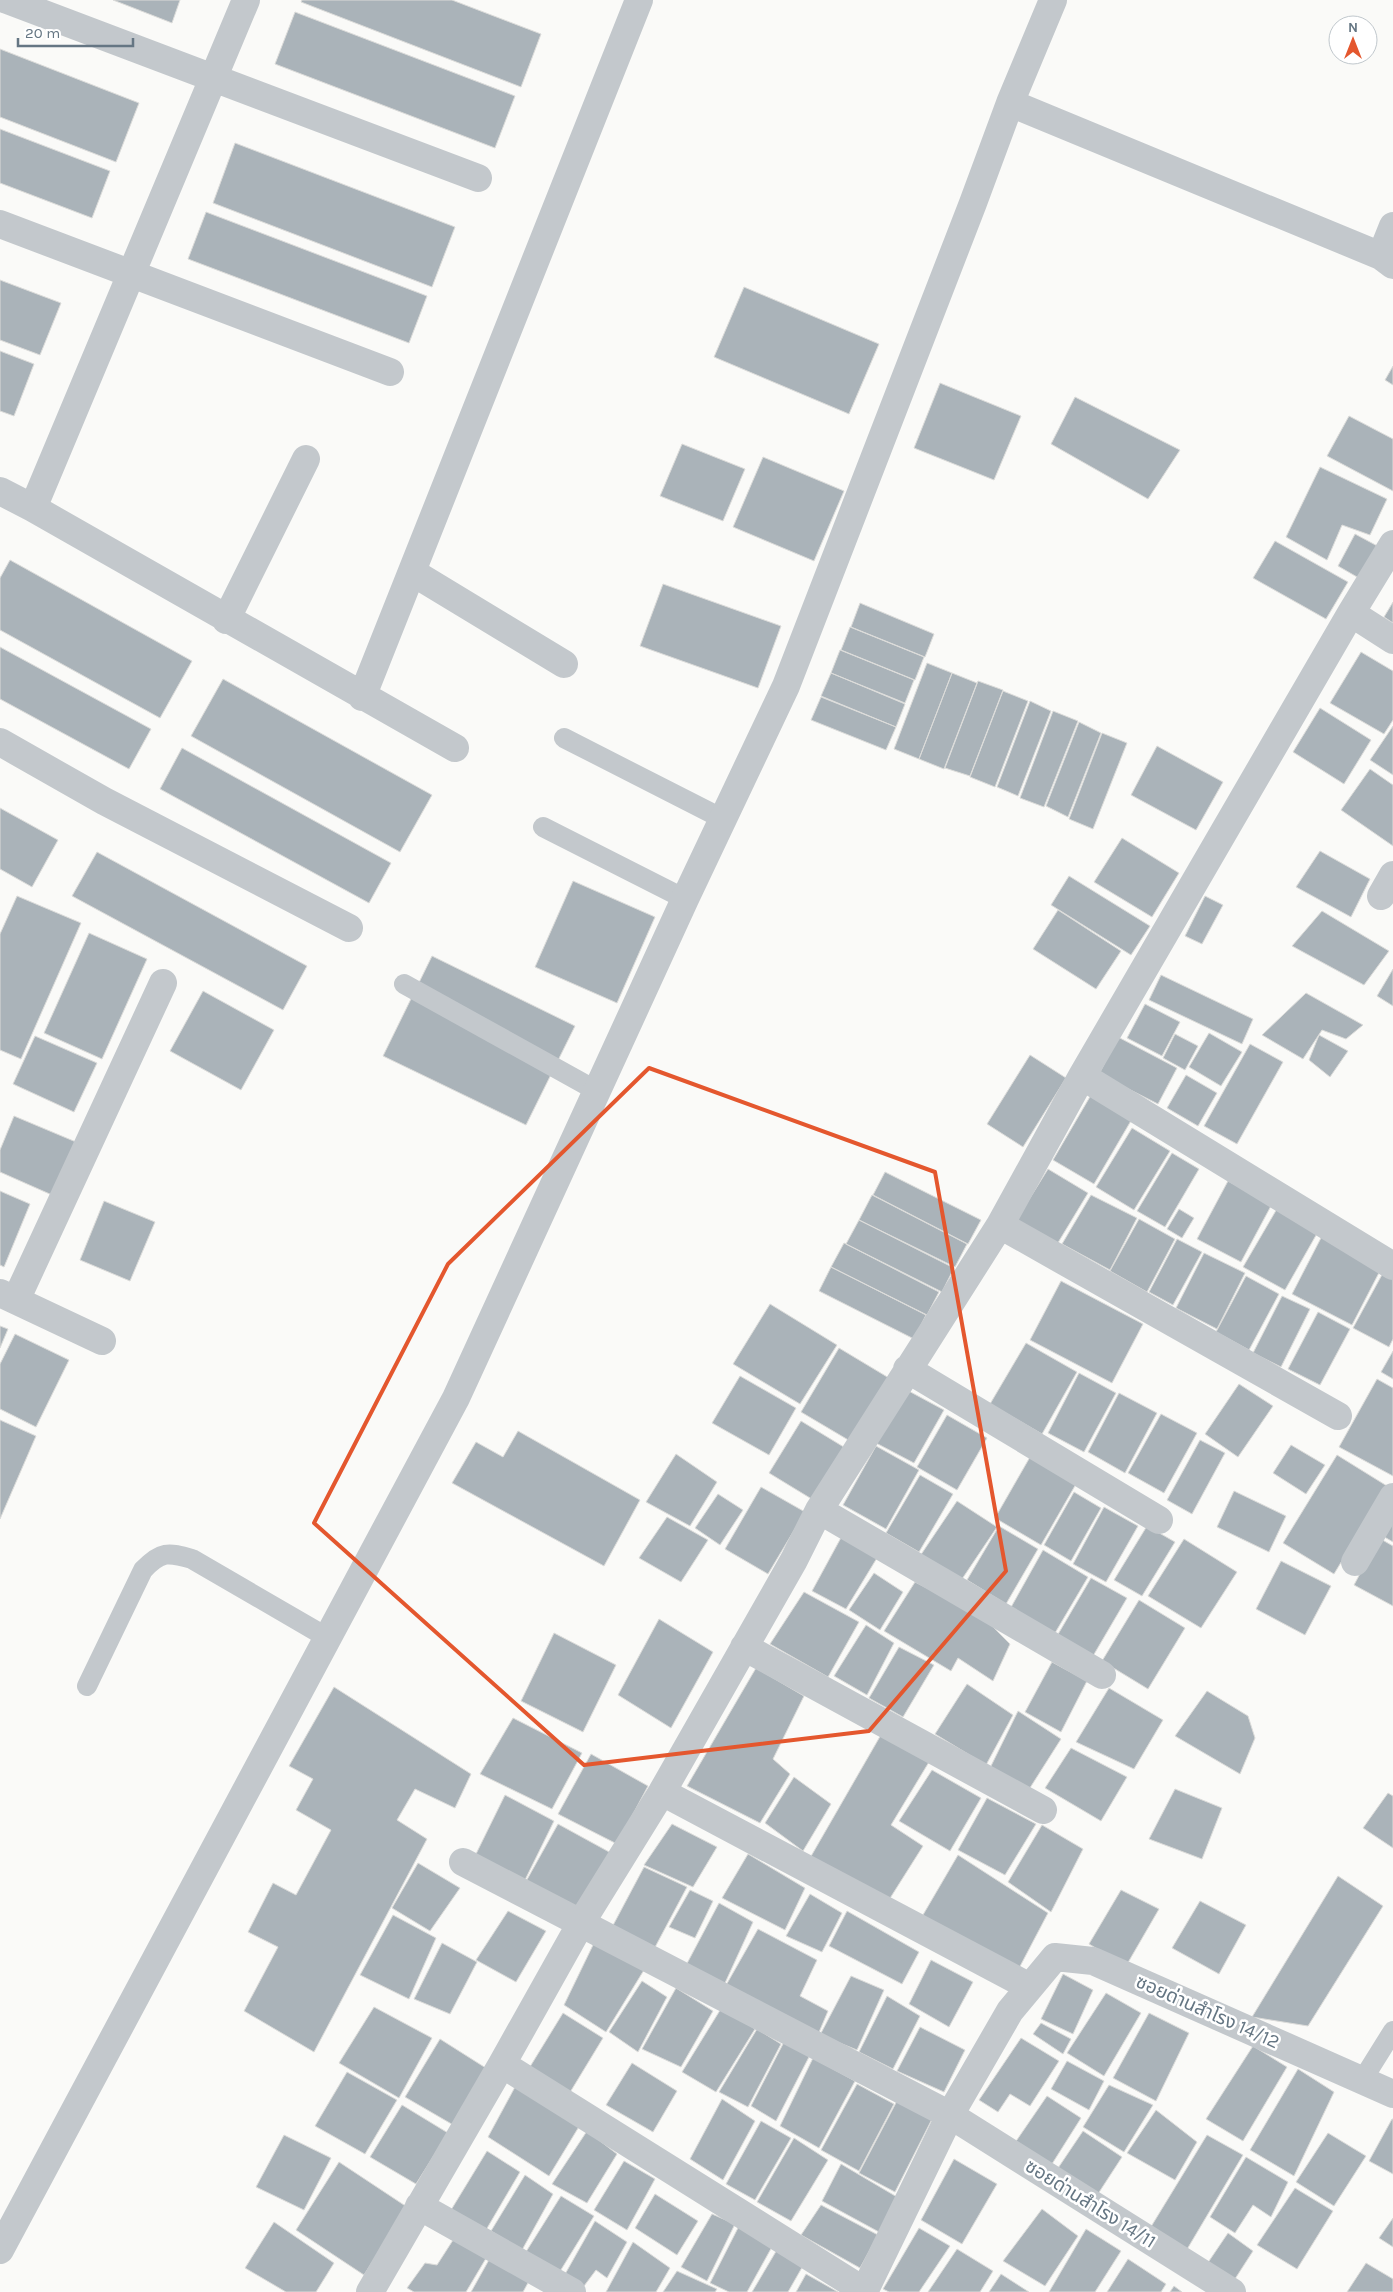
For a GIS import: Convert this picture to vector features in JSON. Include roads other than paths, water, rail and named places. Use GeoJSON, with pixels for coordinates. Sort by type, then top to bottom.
{"type":"FeatureCollection","features":[{"type":"Feature","properties":{"kind":"street"},"geometry":{"type":"LineString","coordinates":[[7,0],[478,178]]}},
{"type":"Feature","properties":{"kind":"street"},"geometry":{"type":"LineString","coordinates":[[32,508],[215,79],[246,0]]}},
{"type":"Feature","properties":{"kind":"street"},"geometry":{"type":"LineString","coordinates":[[362,697],[639,0]]}},
{"type":"Feature","properties":{"kind":"street"},"geometry":{"type":"LineString","coordinates":[[0,2250],[456,1398],[685,899],[786,686],[974,203],[1010,102],[1053,0]]}},
{"type":"Feature","properties":{"kind":"street"},"geometry":{"type":"LineString","coordinates":[[1010,102],[1387,260],[1393,226]]}},
{"type":"Feature","properties":{"kind":"street"},"geometry":{"type":"LineString","coordinates":[[0,224],[390,372]]}},
{"type":"Feature","properties":{"kind":"street"},"geometry":{"type":"LineString","coordinates":[[226,620],[306,459]]}},
{"type":"Feature","properties":{"kind":"street"},"geometry":{"type":"LineString","coordinates":[[0,491],[455,748]]}},
{"type":"Feature","properties":{"kind":"street"},"geometry":{"type":"LineString","coordinates":[[370,2292],[581,1923],[662,1792],[794,1560],[819,1510],[1000,1225],[1082,1076],[1393,544]]}},
{"type":"Feature","properties":{"kind":"street"},"geometry":{"type":"LineString","coordinates":[[412,572],[564,664]]}},
{"type":"Feature","properties":{"kind":"street"},"geometry":{"type":"LineString","coordinates":[[1351,613],[1393,640]]}},
{"type":"Feature","properties":{"kind":"street"},"geometry":{"type":"LineString","coordinates":[[0,742],[104,801],[349,928]]}},
{"type":"Feature","properties":{"kind":"street"},"geometry":{"type":"LineString","coordinates":[[102,1341],[8,1296],[163,983]]}},
{"type":"Feature","properties":{"kind":"street"},"geometry":{"type":"LineString","coordinates":[[1082,1076],[1393,1266]]}},
{"type":"Feature","properties":{"kind":"street"},"geometry":{"type":"LineString","coordinates":[[1000,1225],[1338,1416]]}},
{"type":"Feature","properties":{"kind":"street"},"geometry":{"type":"LineString","coordinates":[[907,1369],[1159,1520]]}},
{"type":"Feature","properties":{"kind":"street"},"geometry":{"type":"LineString","coordinates":[[1355,1562],[1393,1498]]}},
{"type":"Feature","properties":{"kind":"street"},"geometry":{"type":"LineString","coordinates":[[819,1510],[1102,1675]]}},
{"type":"Feature","properties":{"kind":"street"},"geometry":{"type":"LineString","coordinates":[[744,1647],[1043,1810]]}},
{"type":"Feature","properties":{"kind":"street"},"geometry":{"type":"LineString","coordinates":[[502,2064],[865,2292],[950,2115],[1010,2011],[1030,1987],[662,1792]]}},
{"type":"Feature","properties":{"kind":"street","name":"ซอยด่านสำโรง 14/11"},"geometry":{"type":"LineString","coordinates":[[463,1862],[950,2115],[1232,2292]]}},
{"type":"Feature","properties":{"kind":"street","name":"ซอยด่านสำโรง 14/12"},"geometry":{"type":"LineString","coordinates":[[1030,1987],[1054,1957],[1092,1961],[1363,2079],[1393,2094]]}},
{"type":"Feature","properties":{"kind":"street"},"geometry":{"type":"LineString","coordinates":[[419,2206],[572,2292]]}},
{"type":"Feature","properties":{"kind":"lane"},"geometry":{"type":"LineString","coordinates":[[564,738],[723,819]]}},
{"type":"Feature","properties":{"kind":"lane"},"geometry":{"type":"LineString","coordinates":[[543,828],[685,899]]}},
{"type":"Feature","properties":{"kind":"lane"},"geometry":{"type":"LineString","coordinates":[[404,984],[597,1091]]}},
{"type":"Feature","properties":{"kind":"lane"},"geometry":{"type":"LineString","coordinates":[[87,1686],[143,1570],[155,1558],[170,1552],[192,1559],[328,1638]]}},
{"type":"Feature","properties":{"kind":"lane"},"geometry":{"type":"LineString","coordinates":[[1363,2079],[1393,2031]]}}]}
